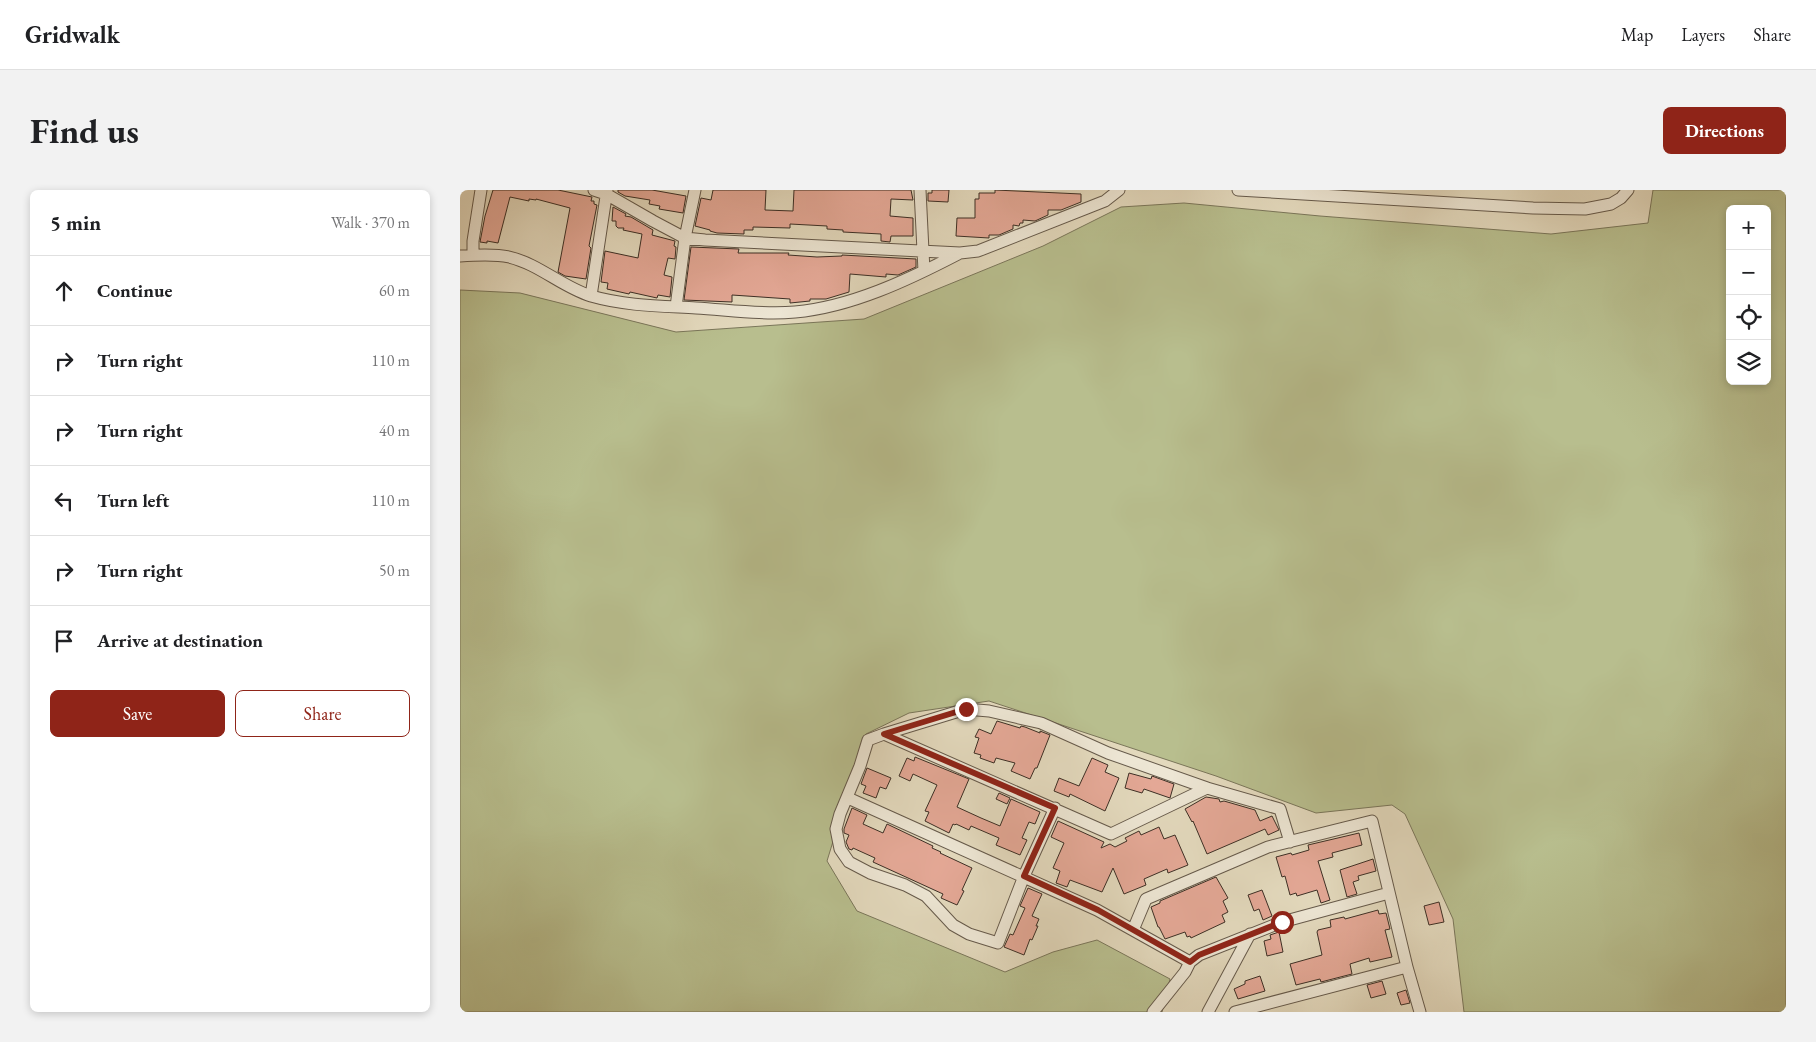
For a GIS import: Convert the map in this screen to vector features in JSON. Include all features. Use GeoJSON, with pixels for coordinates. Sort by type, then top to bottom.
{"type":"FeatureCollection","features":[{"type":"Feature","properties":{"kind":"street"},"geometry":{"type":"LineString","coordinates":[[473,256],[473,241],[481,190]]}},
{"type":"Feature","properties":{"kind":"street"},"geometry":{"type":"LineString","coordinates":[[594,190],[607,192],[652,222],[685,238],[960,253],[978,251],[1105,201],[1119,190]]}},
{"type":"Feature","properties":{"kind":"street"},"geometry":{"type":"LineString","coordinates":[[676,307],[685,238],[695,190]]}},
{"type":"Feature","properties":{"kind":"street"},"geometry":{"type":"LineString","coordinates":[[920,190],[924,272]]}},
{"type":"Feature","properties":{"kind":"street"},"geometry":{"type":"LineString","coordinates":[[1238,190],[1533,208],[1585,209],[1611,204],[1621,198],[1628,190]]}},
{"type":"Feature","properties":{"kind":"street"},"geometry":{"type":"LineString","coordinates":[[591,296],[607,192]]}},
{"type":"Feature","properties":{"kind":"street"},"geometry":{"type":"LineString","coordinates":[[460,256],[509,257],[532,266],[566,286],[591,296],[629,304],[658,307],[793,312],[841,305],[924,272],[960,253]]}},
{"type":"Feature","properties":{"kind":"street"},"geometry":{"type":"LineString","coordinates":[[1055,808],[1024,876],[998,943],[969,934],[953,925],[926,896],[905,885],[870,873],[848,862],[840,849],[836,829],[868,740],[966,709],[989,711],[1041,723],[1108,753],[1207,788],[1280,809],[1290,842]]}},
{"type":"Feature","properties":{"kind":"street"},"geometry":{"type":"LineString","coordinates":[[884,734],[1111,834],[1207,788]]}},
{"type":"Feature","properties":{"kind":"street"},"geometry":{"type":"LineString","coordinates":[[848,798],[1098,910],[1190,962]]}},
{"type":"Feature","properties":{"kind":"street"},"geometry":{"type":"LineString","coordinates":[[1133,930],[1146,899],[1268,846],[1372,821],[1407,968],[1420,1012]]}},
{"type":"Feature","properties":{"kind":"street"},"geometry":{"type":"LineString","coordinates":[[1153,1012],[1185,972],[1190,962],[1199,955],[1282,922],[1389,893]]}},
{"type":"Feature","properties":{"kind":"street"},"geometry":{"type":"LineString","coordinates":[[1208,1012],[1250,934]]}},
{"type":"Feature","properties":{"kind":"street"},"geometry":{"type":"LineString","coordinates":[[1234,1012],[1407,968]]}},
{"type":"Feature","properties":{"kind":"green space"},"geometry":{"type":"Polygon","coordinates":[[[1653,190],[1786,190],[1786,1012],[1464,1012],[1453,919],[1405,814],[1392,805],[1316,813],[1216,776],[989,701],[909,713],[866,734],[827,861],[857,911],[1005,972],[1053,952],[1097,940],[1170,979],[1162,1012],[460,1012],[460,290],[520,293],[676,332],[864,319],[1043,246],[1121,207],[1184,203],[1320,216],[1551,234],[1648,223],[1653,190]]]}},
{"type":"Feature","properties":{"kind":"building"},"geometry":{"type":"Polygon","coordinates":[[[493,190],[558,190],[592,197],[591,201],[594,201],[594,204],[597,205],[589,246],[591,248],[586,279],[565,276],[558,272],[570,208],[536,199],[529,199],[529,201],[510,197],[498,243],[480,242],[493,190]]]}},
{"type":"Feature","properties":{"kind":"building"},"geometry":{"type":"Polygon","coordinates":[[[618,190],[652,190],[686,196],[683,213],[659,209],[660,206],[649,204],[650,200],[625,196],[618,192],[618,190]]]}},
{"type":"Feature","properties":{"kind":"building"},"geometry":{"type":"Polygon","coordinates":[[[713,190],[766,190],[765,210],[793,211],[794,190],[911,190],[913,200],[891,199],[890,216],[913,218],[913,236],[891,236],[890,242],[881,241],[881,234],[843,232],[843,230],[827,229],[827,226],[790,224],[790,228],[753,227],[753,230],[744,230],[744,234],[717,233],[695,226],[701,198],[711,200],[713,190]]]}},
{"type":"Feature","properties":{"kind":"building"},"geometry":{"type":"Polygon","coordinates":[[[932,190],[949,190],[948,202],[928,201],[928,193],[932,193],[932,190]]]}},
{"type":"Feature","properties":{"kind":"building"},"geometry":{"type":"Polygon","coordinates":[[[995,190],[1081,194],[1081,202],[1061,210],[1048,210],[1048,215],[1035,221],[1023,220],[1023,223],[1020,223],[1019,226],[1013,225],[1013,229],[999,235],[989,235],[989,238],[956,236],[957,218],[975,218],[975,199],[979,199],[979,193],[995,193],[995,190]]]}},
{"type":"Feature","properties":{"kind":"building"},"geometry":{"type":"Polygon","coordinates":[[[613,207],[626,214],[625,216],[631,217],[653,230],[652,235],[675,241],[675,259],[668,258],[664,275],[672,277],[670,297],[658,295],[657,298],[630,292],[629,294],[607,289],[608,283],[601,282],[605,251],[638,258],[642,234],[618,228],[616,221],[612,221],[613,207]]]}},
{"type":"Feature","properties":{"kind":"building"},"geometry":{"type":"Polygon","coordinates":[[[691,247],[739,249],[738,253],[789,253],[788,255],[817,257],[842,255],[916,259],[916,267],[898,275],[886,274],[886,277],[850,274],[849,292],[826,299],[810,299],[810,301],[790,303],[790,299],[732,295],[732,302],[684,300],[691,247]]]}},
{"type":"Feature","properties":{"kind":"building"},"geometry":{"type":"Polygon","coordinates":[[[997,721],[1050,735],[1037,768],[1035,768],[1030,779],[1011,771],[1015,763],[996,758],[994,763],[980,758],[981,755],[974,753],[979,738],[975,737],[979,729],[991,734],[997,721]]]}},
{"type":"Feature","properties":{"kind":"building"},"geometry":{"type":"Polygon","coordinates":[[[915,757],[969,779],[957,807],[981,818],[1000,826],[1011,799],[1040,812],[1035,824],[1029,822],[1022,838],[1027,840],[1020,855],[996,845],[999,838],[971,826],[969,830],[953,824],[949,833],[925,821],[929,812],[925,811],[937,785],[913,774],[910,781],[899,776],[907,758],[914,761],[915,757]]]}},
{"type":"Feature","properties":{"kind":"building"},"geometry":{"type":"Polygon","coordinates":[[[1092,758],[1108,765],[1105,772],[1119,778],[1105,811],[1070,794],[1069,797],[1054,791],[1059,778],[1079,786],[1092,758]]]}},
{"type":"Feature","properties":{"kind":"building"},"geometry":{"type":"Polygon","coordinates":[[[867,768],[891,778],[886,789],[880,787],[876,798],[863,793],[866,786],[861,784],[867,768]]]}},
{"type":"Feature","properties":{"kind":"building"},"geometry":{"type":"Polygon","coordinates":[[[1129,773],[1151,779],[1152,776],[1174,784],[1170,798],[1144,789],[1142,793],[1125,788],[1129,773]]]}},
{"type":"Feature","properties":{"kind":"building"},"geometry":{"type":"Polygon","coordinates":[[[999,793],[1010,798],[1007,804],[996,799],[999,793]]]}},
{"type":"Feature","properties":{"kind":"building"},"geometry":{"type":"Polygon","coordinates":[[[1206,797],[1255,810],[1260,821],[1272,816],[1279,830],[1268,835],[1265,829],[1207,854],[1193,821],[1185,809],[1206,797]]]}},
{"type":"Feature","properties":{"kind":"building"},"geometry":{"type":"Polygon","coordinates":[[[852,808],[867,815],[863,824],[883,833],[887,824],[933,846],[932,848],[940,853],[972,868],[957,905],[941,898],[943,894],[873,862],[875,858],[853,848],[852,850],[849,849],[846,842],[849,835],[844,833],[844,829],[852,808]]]}},
{"type":"Feature","properties":{"kind":"building"},"geometry":{"type":"Polygon","coordinates":[[[1058,821],[1104,842],[1101,848],[1110,844],[1115,847],[1127,841],[1125,838],[1139,831],[1141,835],[1159,827],[1164,839],[1175,835],[1188,865],[1168,873],[1167,869],[1144,879],[1146,885],[1124,894],[1113,868],[1102,892],[1070,880],[1067,887],[1056,883],[1060,871],[1053,868],[1064,843],[1051,837],[1058,821]]]}},
{"type":"Feature","properties":{"kind":"building"},"geometry":{"type":"Polygon","coordinates":[[[1359,833],[1362,845],[1332,853],[1333,857],[1318,861],[1330,900],[1321,903],[1317,890],[1297,896],[1296,893],[1290,895],[1285,876],[1282,877],[1276,857],[1309,850],[1308,845],[1359,833]]]}},
{"type":"Feature","properties":{"kind":"building"},"geometry":{"type":"Polygon","coordinates":[[[1373,859],[1376,871],[1358,876],[1359,880],[1353,882],[1357,894],[1347,897],[1340,870],[1373,859]]]}},
{"type":"Feature","properties":{"kind":"building"},"geometry":{"type":"Polygon","coordinates":[[[1216,877],[1228,898],[1223,901],[1228,912],[1222,915],[1225,922],[1191,938],[1190,936],[1187,937],[1185,932],[1165,939],[1158,927],[1151,907],[1160,903],[1160,901],[1216,877]]]}},
{"type":"Feature","properties":{"kind":"building"},"geometry":{"type":"Polygon","coordinates":[[[1028,888],[1042,894],[1032,916],[1039,919],[1036,926],[1038,926],[1032,940],[1030,939],[1024,955],[1004,947],[1010,934],[1013,935],[1025,908],[1020,906],[1028,888]]]}},
{"type":"Feature","properties":{"kind":"building"},"geometry":{"type":"Polygon","coordinates":[[[1262,890],[1272,916],[1263,920],[1259,909],[1254,911],[1248,895],[1262,890]]]}},
{"type":"Feature","properties":{"kind":"building"},"geometry":{"type":"Polygon","coordinates":[[[1439,902],[1444,922],[1429,925],[1424,906],[1439,902]]]}},
{"type":"Feature","properties":{"kind":"building"},"geometry":{"type":"Polygon","coordinates":[[[1378,910],[1379,914],[1386,913],[1390,929],[1385,930],[1392,957],[1370,962],[1369,958],[1350,964],[1352,974],[1321,982],[1320,979],[1296,985],[1290,964],[1322,955],[1318,930],[1331,927],[1330,920],[1344,917],[1345,919],[1378,910]]]}},
{"type":"Feature","properties":{"kind":"building"},"geometry":{"type":"Polygon","coordinates":[[[1279,932],[1283,952],[1267,956],[1264,941],[1271,939],[1270,935],[1279,932]]]}},
{"type":"Feature","properties":{"kind":"building"},"geometry":{"type":"Polygon","coordinates":[[[1260,976],[1265,991],[1238,999],[1234,989],[1245,984],[1245,981],[1260,976]]]}},
{"type":"Feature","properties":{"kind":"building"},"geometry":{"type":"Polygon","coordinates":[[[1382,981],[1386,994],[1371,998],[1367,985],[1382,981]]]}},
{"type":"Feature","properties":{"kind":"building"},"geometry":{"type":"Polygon","coordinates":[[[1406,990],[1410,1003],[1401,1005],[1397,993],[1406,990]]]}},
{"type":"Feature","properties":{"kind":"route"},"geometry":{"type":"LineString","coordinates":[[966,709],[884,734],[1055,808],[1024,876],[1098,910],[1190,962],[1199,955],[1282,922]]}}]}
